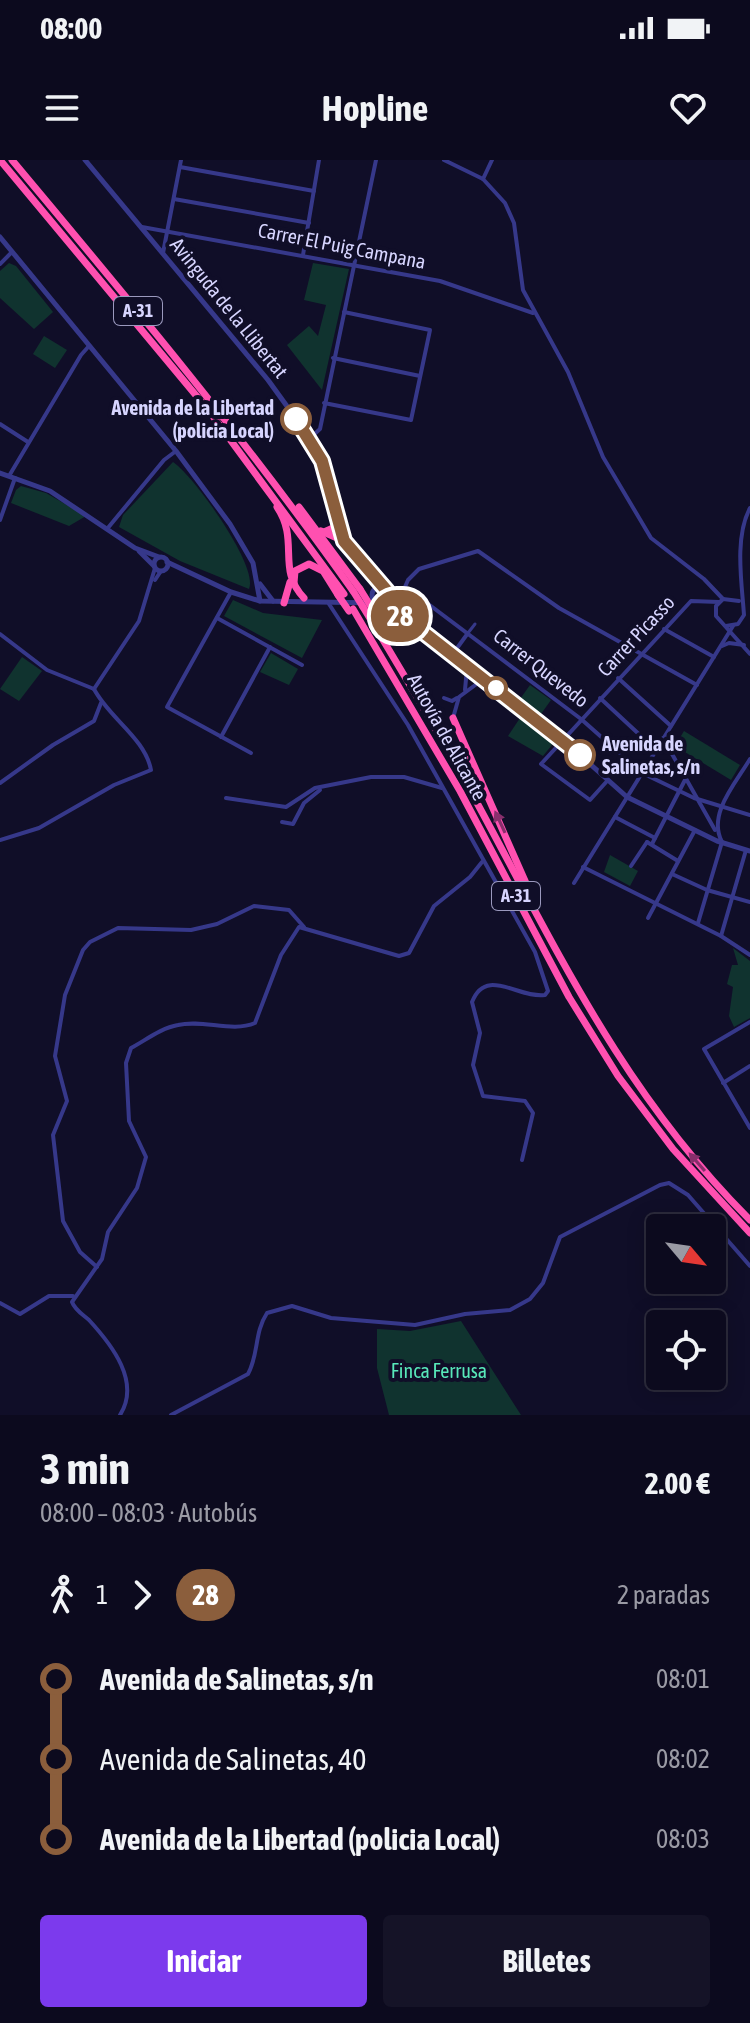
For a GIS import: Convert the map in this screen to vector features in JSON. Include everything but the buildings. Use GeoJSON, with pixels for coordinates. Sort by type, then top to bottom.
{"type":"FeatureCollection","features":[{"type":"Feature","properties":{"kind":"highway","name":"Autovía de Alicante"},"geometry":{"type":"LineString","coordinates":[[0,160],[209,411],[341,594],[412,705],[569,997],[618,1076],[673,1149],[750,1233]]}},
{"type":"Feature","properties":{"kind":"highway","name":"Autovía de Alicante"},"geometry":{"type":"LineString","coordinates":[[12,160],[283,492],[356,590],[371,604],[411,685],[578,993],[625,1070],[680,1143],[750,1220]]}},
{"type":"Feature","properties":{"kind":"highway"},"geometry":{"type":"LineString","coordinates":[[264,484],[289,529],[290,579],[284,603]]}},
{"type":"Feature","properties":{"kind":"highway"},"geometry":{"type":"LineString","coordinates":[[283,492],[321,531],[356,590]]}},
{"type":"Feature","properties":{"kind":"highway"},"geometry":{"type":"LineString","coordinates":[[321,531],[333,528],[337,518]]}},
{"type":"Feature","properties":{"kind":"highway"},"geometry":{"type":"LineString","coordinates":[[321,531],[344,541]]}},
{"type":"Feature","properties":{"kind":"highway"},"geometry":{"type":"LineString","coordinates":[[296,589],[295,571],[309,564],[323,571],[341,594]]}},
{"type":"Feature","properties":{"kind":"highway"},"geometry":{"type":"LineString","coordinates":[[290,579],[304,598]]}},
{"type":"Feature","properties":{"kind":"highway"},"geometry":{"type":"LineString","coordinates":[[371,604],[383,625]]}},
{"type":"Feature","properties":{"kind":"highway"},"geometry":{"type":"LineString","coordinates":[[453,718],[510,845],[539,920]]}},
{"type":"Feature","properties":{"kind":"street","name":"Avinguda de la Llibertat"},"geometry":{"type":"LineString","coordinates":[[85,160],[268,380],[310,438],[322,461],[344,541],[388,596],[397,613]]}},
{"type":"Feature","properties":{"kind":"street"},"geometry":{"type":"LineString","coordinates":[[163,253],[181,160]]}},
{"type":"Feature","properties":{"kind":"street"},"geometry":{"type":"LineString","coordinates":[[303,255],[319,160]]}},
{"type":"Feature","properties":{"kind":"street"},"geometry":{"type":"LineString","coordinates":[[310,438],[320,429],[376,160]]}},
{"type":"Feature","properties":{"kind":"street"},"geometry":{"type":"LineString","coordinates":[[444,160],[483,179],[505,203],[514,223],[520,279],[533,313],[568,372],[603,457],[651,538],[704,579],[721,600],[739,602]]}},
{"type":"Feature","properties":{"kind":"street"},"geometry":{"type":"LineString","coordinates":[[483,179],[492,160]]}},
{"type":"Feature","properties":{"kind":"street"},"geometry":{"type":"LineString","coordinates":[[180,167],[314,191]]}},
{"type":"Feature","properties":{"kind":"street"},"geometry":{"type":"LineString","coordinates":[[174,199],[309,223]]}},
{"type":"Feature","properties":{"kind":"street","name":"Carrer El Puig Campana"},"geometry":{"type":"LineString","coordinates":[[140,227],[440,281],[533,313]]}},
{"type":"Feature","properties":{"kind":"street"},"geometry":{"type":"LineString","coordinates":[[0,237],[176,451],[244,545],[259,583],[274,602]]}},
{"type":"Feature","properties":{"kind":"street"},"geometry":{"type":"LineString","coordinates":[[0,264],[12,252]]}},
{"type":"Feature","properties":{"kind":"street"},"geometry":{"type":"LineString","coordinates":[[324,403],[411,420],[430,330],[343,311]]}},
{"type":"Feature","properties":{"kind":"street"},"geometry":{"type":"LineString","coordinates":[[0,520],[12,477],[28,442],[90,345]]}},
{"type":"Feature","properties":{"kind":"street"},"geometry":{"type":"LineString","coordinates":[[333,358],[420,376]]}},
{"type":"Feature","properties":{"kind":"street"},"geometry":{"type":"LineString","coordinates":[[0,424],[28,442]]}},
{"type":"Feature","properties":{"kind":"street"},"geometry":{"type":"LineString","coordinates":[[107,529],[164,460],[176,451]]}},
{"type":"Feature","properties":{"kind":"street"},"geometry":{"type":"LineString","coordinates":[[0,473],[50,491],[135,548],[159,569],[190,573]]}},
{"type":"Feature","properties":{"kind":"street"},"geometry":{"type":"LineString","coordinates":[[750,508],[741,532],[739,602],[750,613]]}},
{"type":"Feature","properties":{"kind":"street"},"geometry":{"type":"LineString","coordinates":[[135,548],[231,592],[260,601],[371,604],[397,613],[562,739],[627,797],[722,842],[748,850],[721,936]]}},
{"type":"Feature","properties":{"kind":"street"},"geometry":{"type":"LineString","coordinates":[[397,613],[403,590],[419,569],[478,551],[559,608],[697,685]]}},
{"type":"Feature","properties":{"kind":"street"},"geometry":{"type":"LineString","coordinates":[[159,557],[159,569]]}},
{"type":"Feature","properties":{"kind":"street"},"geometry":{"type":"LineString","coordinates":[[94,689],[130,637],[159,569],[167,562]]}},
{"type":"Feature","properties":{"kind":"street","name":"Avinguda de la Llibertat"},"geometry":{"type":"LineString","coordinates":[[369,573],[372,592]]}},
{"type":"Feature","properties":{"kind":"street"},"geometry":{"type":"LineString","coordinates":[[244,597],[254,591],[259,583]]}},
{"type":"Feature","properties":{"kind":"street"},"geometry":{"type":"LineString","coordinates":[[259,583],[260,601]]}},
{"type":"Feature","properties":{"kind":"street"},"geometry":{"type":"LineString","coordinates":[[371,604],[372,592],[381,587]]}},
{"type":"Feature","properties":{"kind":"street","name":"Carrer Quevedo"},"geometry":{"type":"LineString","coordinates":[[403,590],[411,591],[581,719],[642,773],[698,799],[750,815]]}},
{"type":"Feature","properties":{"kind":"street"},"geometry":{"type":"LineString","coordinates":[[231,592],[167,707],[251,753]]}},
{"type":"Feature","properties":{"kind":"street"},"geometry":{"type":"LineString","coordinates":[[371,604],[388,596]]}},
{"type":"Feature","properties":{"kind":"street"},"geometry":{"type":"LineString","coordinates":[[284,603],[304,598],[314,602]]}},
{"type":"Feature","properties":{"kind":"street"},"geometry":{"type":"LineString","coordinates":[[721,600],[716,616],[730,627],[750,654]]}},
{"type":"Feature","properties":{"kind":"street","name":"Carrer Picasso"},"geometry":{"type":"LineString","coordinates":[[608,780],[590,800],[541,764],[691,601],[721,600]]}},
{"type":"Feature","properties":{"kind":"street"},"geometry":{"type":"LineString","coordinates":[[329,604],[380,679],[535,952],[548,987],[545,995],[539,996],[487,984],[472,1002],[480,1033],[473,1065],[483,1096],[525,1101],[533,1113],[522,1160]]}},
{"type":"Feature","properties":{"kind":"street"},"geometry":{"type":"LineString","coordinates":[[574,883],[730,627],[741,620],[744,609]]}},
{"type":"Feature","properties":{"kind":"street"},"geometry":{"type":"LineString","coordinates":[[217,618],[302,665]]}},
{"type":"Feature","properties":{"kind":"street"},"geometry":{"type":"LineString","coordinates":[[452,655],[475,624]]}},
{"type":"Feature","properties":{"kind":"street"},"geometry":{"type":"LineString","coordinates":[[664,629],[714,657]]}},
{"type":"Feature","properties":{"kind":"street"},"geometry":{"type":"LineString","coordinates":[[0,634],[47,670],[94,689],[101,703],[129,731],[151,770],[114,785],[39,828],[1,841]]}},
{"type":"Feature","properties":{"kind":"street"},"geometry":{"type":"LineString","coordinates":[[720,647],[729,643],[744,645]]}},
{"type":"Feature","properties":{"kind":"street"},"geometry":{"type":"LineString","coordinates":[[221,737],[270,647]]}},
{"type":"Feature","properties":{"kind":"street"},"geometry":{"type":"LineString","coordinates":[[465,690],[467,666]]}},
{"type":"Feature","properties":{"kind":"street"},"geometry":{"type":"LineString","coordinates":[[618,678],[671,726]]}},
{"type":"Feature","properties":{"kind":"street"},"geometry":{"type":"LineString","coordinates":[[444,698],[452,701],[484,679]]}},
{"type":"Feature","properties":{"kind":"street"},"geometry":{"type":"LineString","coordinates":[[453,718],[459,697]]}},
{"type":"Feature","properties":{"kind":"street"},"geometry":{"type":"LineString","coordinates":[[600,698],[656,750]]}},
{"type":"Feature","properties":{"kind":"street"},"geometry":{"type":"LineString","coordinates":[[0,783],[53,745],[94,721],[101,703]]}},
{"type":"Feature","properties":{"kind":"street"},"geometry":{"type":"LineString","coordinates":[[663,738],[722,842],[697,924]]}},
{"type":"Feature","properties":{"kind":"street"},"geometry":{"type":"LineString","coordinates":[[716,832],[722,806],[750,759]]}},
{"type":"Feature","properties":{"kind":"street"},"geometry":{"type":"LineString","coordinates":[[744,769],[750,772]]}},
{"type":"Feature","properties":{"kind":"street"},"geometry":{"type":"LineString","coordinates":[[226,798],[286,807],[321,788],[395,776],[442,788]]}},
{"type":"Feature","properties":{"kind":"street"},"geometry":{"type":"LineString","coordinates":[[631,866],[666,816],[686,778]]}},
{"type":"Feature","properties":{"kind":"street"},"geometry":{"type":"LineString","coordinates":[[282,822],[293,824],[304,803],[321,788]]}},
{"type":"Feature","properties":{"kind":"street"},"geometry":{"type":"LineString","coordinates":[[615,817],[678,861]]}},
{"type":"Feature","properties":{"kind":"street"},"geometry":{"type":"LineString","coordinates":[[648,918],[695,830]]}},
{"type":"Feature","properties":{"kind":"street"},"geometry":{"type":"LineString","coordinates":[[97,1267],[80,1252],[63,1221],[53,1135],[67,1101],[55,1056],[65,995],[83,950],[111,929],[191,930],[217,924],[254,906],[289,910],[304,927],[399,956],[409,953],[434,906],[470,877],[482,862]]}},
{"type":"Feature","properties":{"kind":"street"},"geometry":{"type":"LineString","coordinates":[[583,867],[721,936],[750,955]]}},
{"type":"Feature","properties":{"kind":"street"},"geometry":{"type":"LineString","coordinates":[[672,874],[707,890],[750,902]]}},
{"type":"Feature","properties":{"kind":"street"},"geometry":{"type":"LineString","coordinates":[[120,1415],[128,1403],[128,1383],[122,1365],[103,1337],[73,1307],[73,1296],[97,1267],[108,1232],[137,1188],[146,1157],[129,1121],[127,1056],[131,1048],[179,1024],[234,1026],[255,1023],[281,955],[294,932],[304,927]]}},
{"type":"Feature","properties":{"kind":"street"},"geometry":{"type":"LineString","coordinates":[[750,1022],[704,1049],[750,1128]]}},
{"type":"Feature","properties":{"kind":"street"},"geometry":{"type":"LineString","coordinates":[[723,1083],[750,1066]]}},
{"type":"Feature","properties":{"kind":"street"},"geometry":{"type":"LineString","coordinates":[[742,1114],[750,1110]]}},
{"type":"Feature","properties":{"kind":"street"},"geometry":{"type":"LineString","coordinates":[[171,1415],[248,1374],[253,1364],[259,1325],[267,1313],[292,1306],[331,1318],[415,1325],[465,1314],[510,1310],[530,1299],[543,1283],[560,1237],[660,1185],[669,1183],[688,1195],[750,1266]]}},
{"type":"Feature","properties":{"kind":"street"},"geometry":{"type":"LineString","coordinates":[[0,1303],[20,1314],[49,1296],[73,1296]]}},
{"type":"Feature","properties":{"kind":"green space"},"geometry":{"type":"Polygon","coordinates":[[[9,263],[16,266],[53,312],[34,329],[0,298],[0,271],[9,263]]]}},
{"type":"Feature","properties":{"kind":"green space"},"geometry":{"type":"Polygon","coordinates":[[[313,263],[349,269],[322,390],[287,345],[309,326],[318,336],[326,305],[304,300],[313,263]]]}},
{"type":"Feature","properties":{"kind":"green space"},"geometry":{"type":"Polygon","coordinates":[[[44,336],[67,350],[55,368],[33,354],[44,336]]]}},
{"type":"Feature","properties":{"kind":"green space"},"geometry":{"type":"Polygon","coordinates":[[[173,462],[195,484],[235,542],[249,577],[249,589],[180,561],[119,527],[123,515],[173,462]]]}},
{"type":"Feature","properties":{"kind":"green space"},"geometry":{"type":"Polygon","coordinates":[[[21,486],[46,493],[86,516],[69,526],[11,503],[21,486]]]}},
{"type":"Feature","properties":{"kind":"green space"},"geometry":{"type":"Polygon","coordinates":[[[233,600],[263,613],[322,620],[302,658],[224,616],[233,600]]]}},
{"type":"Feature","properties":{"kind":"green space"},"geometry":{"type":"Polygon","coordinates":[[[271,653],[298,669],[289,685],[260,672],[271,653]]]}},
{"type":"Feature","properties":{"kind":"green space"},"geometry":{"type":"Polygon","coordinates":[[[22,657],[42,671],[19,701],[0,689],[22,657]]]}},
{"type":"Feature","properties":{"kind":"green space"},"geometry":{"type":"Polygon","coordinates":[[[530,685],[551,700],[541,714],[520,699],[530,685]]]}},
{"type":"Feature","properties":{"kind":"green space"},"geometry":{"type":"Polygon","coordinates":[[[522,715],[556,740],[543,756],[508,736],[522,715]]]}},
{"type":"Feature","properties":{"kind":"green space"},"geometry":{"type":"Polygon","coordinates":[[[684,731],[740,765],[731,780],[675,746],[684,731]]]}},
{"type":"Feature","properties":{"kind":"green space"},"geometry":{"type":"Polygon","coordinates":[[[610,855],[638,871],[630,886],[604,872],[610,855]]]}},
{"type":"Feature","properties":{"kind":"green space"},"geometry":{"type":"Polygon","coordinates":[[[733,948],[750,961],[750,1018],[734,1027],[729,1016],[733,987],[727,984],[732,965],[738,965],[733,948]]]}},
{"type":"Feature","properties":{"kind":"green space","name":"Finca Ferrusa"},"geometry":{"type":"Polygon","coordinates":[[[461,1321],[521,1415],[389,1415],[377,1368],[377,1329],[410,1331],[461,1321]]]}},
{"type":"Feature","properties":{"kind":"bus line","name":"28"},"geometry":{"type":"LineString","coordinates":[[296,419],[322,461],[344,541],[387,591],[390,604],[400,616],[580,755]]}},
{"type":"Feature","properties":{"kind":"place","name":"Avenida de la Libertad (policia Local)"},"geometry":{"type":"Point","coordinates":[296,419]}},
{"type":"Feature","properties":{"kind":"place","name":"Avenida de Salinetas, s/n"},"geometry":{"type":"Point","coordinates":[580,755]}}]}
